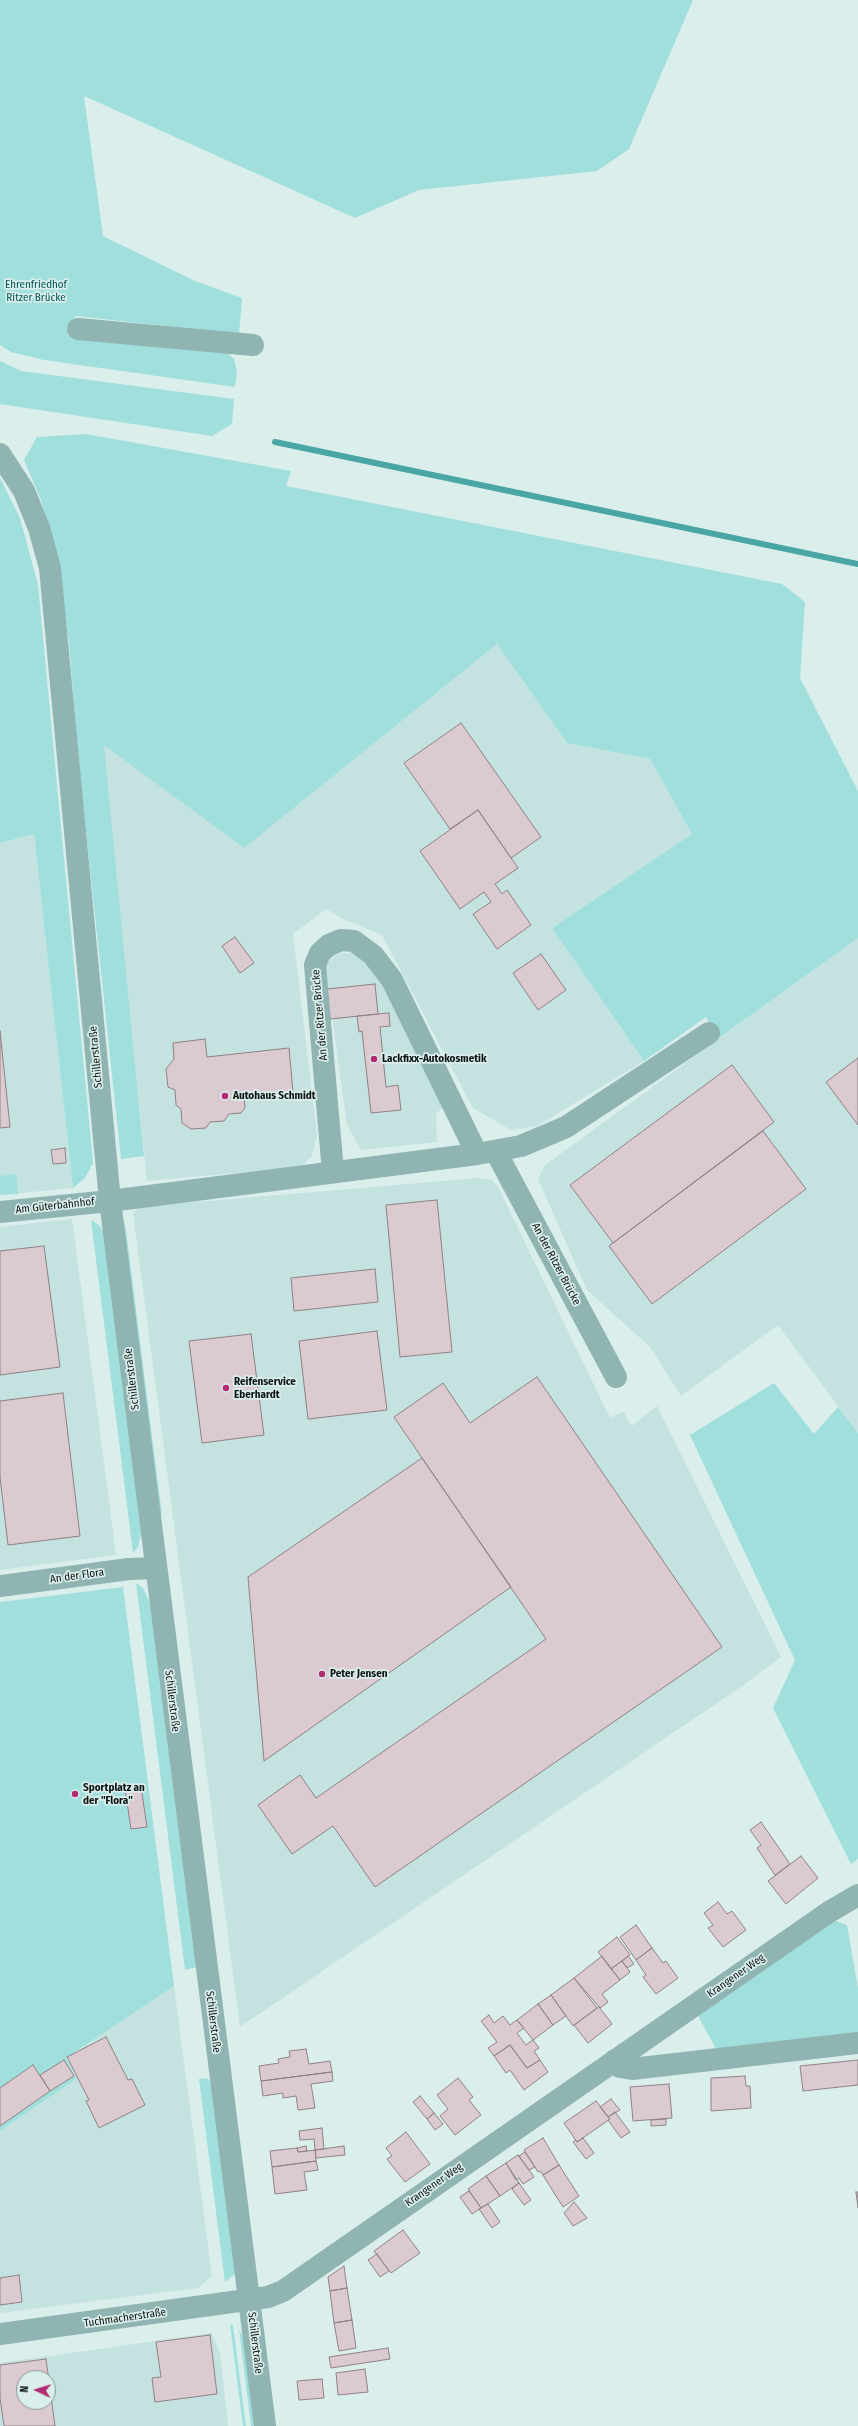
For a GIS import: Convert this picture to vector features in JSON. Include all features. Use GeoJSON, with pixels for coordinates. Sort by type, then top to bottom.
{"type":"FeatureCollection","features":[{"type":"Feature","properties":{"kind":"street"},"geometry":{"type":"LineString","coordinates":[[78,329],[253,345]]}},
{"type":"Feature","properties":{"kind":"street","name":"Schillerstraße"},"geometry":{"type":"LineString","coordinates":[[0,454],[24,491],[39,528],[50,568],[110,1201],[155,1568],[265,2426]]}},
{"type":"Feature","properties":{"kind":"street","name":"An der Ritzer Brücke"},"geometry":{"type":"LineString","coordinates":[[333,1172],[315,965],[320,953],[329,945],[341,940],[354,942],[373,955],[392,980],[486,1153],[616,1377]]}},
{"type":"Feature","properties":{"kind":"street"},"geometry":{"type":"LineString","coordinates":[[110,1201],[486,1153],[521,1146],[566,1127],[709,1033]]}},
{"type":"Feature","properties":{"kind":"street","name":"Am Güterbahnhof"},"geometry":{"type":"LineString","coordinates":[[0,1212],[110,1201]]}},
{"type":"Feature","properties":{"kind":"street","name":"An der Flora"},"geometry":{"type":"LineString","coordinates":[[0,1586],[130,1569],[155,1568]]}},
{"type":"Feature","properties":{"kind":"street","name":"Krangener Weg"},"geometry":{"type":"LineString","coordinates":[[249,2300],[268,2298],[283,2291],[615,2060],[856,1901]]}},
{"type":"Feature","properties":{"kind":"street"},"geometry":{"type":"LineString","coordinates":[[615,2060],[620,2068],[632,2069],[858,2043]]}},
{"type":"Feature","properties":{"kind":"street","name":"Tuchmacherstraße"},"geometry":{"type":"LineString","coordinates":[[0,2334],[249,2300]]}},
{"type":"Feature","properties":{"kind":"shaded area"},"geometry":{"type":"Polygon","coordinates":[[[497,644],[567,743],[650,759],[692,834],[552,928],[644,1061],[537,1126],[511,1130],[473,1108],[382,935],[345,920],[326,909],[293,934],[317,1135],[312,1156],[300,1167],[147,1181],[103,744],[244,847],[497,644]]]}},
{"type":"Feature","properties":{"kind":"shaded area"},"geometry":{"type":"Polygon","coordinates":[[[34,834],[73,1188],[0,1195],[0,843],[34,834]]]}},
{"type":"Feature","properties":{"kind":"shaded area"},"geometry":{"type":"Polygon","coordinates":[[[858,938],[858,1433],[778,1325],[681,1396],[650,1347],[587,1290],[538,1179],[545,1165],[858,938]]]}},
{"type":"Feature","properties":{"kind":"shaded area"},"geometry":{"type":"Polygon","coordinates":[[[339,953],[354,953],[383,980],[444,1106],[436,1114],[437,1142],[361,1150],[347,1125],[325,965],[339,953]]]}},
{"type":"Feature","properties":{"kind":"shaded area"},"geometry":{"type":"Polygon","coordinates":[[[478,1178],[492,1180],[497,1185],[610,1418],[623,1411],[632,1426],[657,1406],[781,1657],[742,1686],[240,2027],[133,1213],[139,1207],[478,1178]]]}},
{"type":"Feature","properties":{"kind":"shaded area"},"geometry":{"type":"Polygon","coordinates":[[[72,1219],[116,1555],[0,1570],[0,1227],[72,1219]]]}},
{"type":"Feature","properties":{"kind":"shaded area"},"geometry":{"type":"Polygon","coordinates":[[[174,1986],[212,2276],[198,2288],[0,2313],[0,2131],[76,2079],[66,2058],[174,1986]]]}},
{"type":"Feature","properties":{"kind":"shaded area"},"geometry":{"type":"Polygon","coordinates":[[[212,2333],[220,2353],[228,2426],[0,2426],[0,2363],[212,2333]]]}},
{"type":"Feature","properties":{"kind":"green space","name":"Ehrenfriedhof Ritzer Brücke"},"geometry":{"type":"Polygon","coordinates":[[[0,0],[693,0],[629,149],[597,171],[419,190],[355,218],[84,96],[103,236],[195,281],[242,298],[239,334],[75,316],[79,337],[221,347],[234,359],[237,372],[235,387],[44,360],[11,352],[0,345],[0,0]]]}},
{"type":"Feature","properties":{"kind":"green space"},"geometry":{"type":"Polygon","coordinates":[[[0,361],[21,371],[234,399],[232,424],[212,436],[0,404],[0,361]]]}},
{"type":"Feature","properties":{"kind":"green space"},"geometry":{"type":"Polygon","coordinates":[[[86,434],[291,471],[286,486],[782,584],[805,602],[800,678],[858,791],[858,938],[718,1039],[706,1017],[644,1061],[552,928],[692,834],[650,759],[567,743],[497,644],[244,848],[104,745],[144,1156],[121,1159],[80,775],[69,643],[56,553],[41,500],[24,460],[37,437],[86,434]]]}},
{"type":"Feature","properties":{"kind":"green space"},"geometry":{"type":"Polygon","coordinates":[[[0,478],[20,518],[38,585],[93,1163],[85,1178],[73,1188],[34,834],[0,843],[0,478]]]}},
{"type":"Feature","properties":{"kind":"green space"},"geometry":{"type":"Polygon","coordinates":[[[16,1174],[18,1194],[0,1195],[0,1176],[16,1174]]]}},
{"type":"Feature","properties":{"kind":"green space"},"geometry":{"type":"Polygon","coordinates":[[[91,1220],[99,1225],[105,1234],[141,1534],[138,1547],[133,1553],[91,1220]]]}},
{"type":"Feature","properties":{"kind":"green space"},"geometry":{"type":"Polygon","coordinates":[[[125,1222],[162,1515],[158,1513],[123,1231],[125,1222]]]}},
{"type":"Feature","properties":{"kind":"green space"},"geometry":{"type":"Polygon","coordinates":[[[774,1383],[814,1434],[838,1407],[858,1433],[858,1859],[851,1864],[773,1708],[795,1660],[690,1435],[774,1383]]]}},
{"type":"Feature","properties":{"kind":"green space"},"geometry":{"type":"Polygon","coordinates":[[[136,1583],[143,1588],[150,1603],[197,1967],[185,1970],[136,1583]]]}},
{"type":"Feature","properties":{"kind":"green space","name":"Sportplatz an der \"Flora\""},"geometry":{"type":"Polygon","coordinates":[[[123,1587],[174,1986],[66,2058],[76,2079],[0,2131],[0,1602],[123,1587]]]}},
{"type":"Feature","properties":{"kind":"green space"},"geometry":{"type":"Polygon","coordinates":[[[833,1920],[847,1925],[858,1989],[858,2033],[716,2049],[697,2014],[833,1920]]]}},
{"type":"Feature","properties":{"kind":"green space"},"geometry":{"type":"Polygon","coordinates":[[[207,2078],[212,2083],[235,2274],[225,2282],[199,2079],[207,2078]]]}},
{"type":"Feature","properties":{"kind":"green space"},"geometry":{"type":"Polygon","coordinates":[[[230,2325],[233,2325],[246,2426],[243,2426],[230,2325]]]}},
{"type":"Feature","properties":{"kind":"green space"},"geometry":{"type":"Polygon","coordinates":[[[239,2329],[244,2340],[255,2426],[251,2426],[239,2329]]]}},
{"type":"Feature","properties":{"kind":"building"},"geometry":{"type":"Polygon","coordinates":[[[461,723],[541,837],[511,858],[478,810],[450,829],[404,763],[461,723]]]}},
{"type":"Feature","properties":{"kind":"building"},"geometry":{"type":"Polygon","coordinates":[[[478,810],[518,868],[495,884],[502,894],[507,890],[531,925],[497,949],[473,914],[491,902],[484,892],[460,909],[420,851],[478,810]]]}},
{"type":"Feature","properties":{"kind":"building"},"geometry":{"type":"Polygon","coordinates":[[[235,937],[254,963],[240,973],[222,946],[235,937]]]}},
{"type":"Feature","properties":{"kind":"building"},"geometry":{"type":"Polygon","coordinates":[[[541,954],[566,990],[538,1010],[513,973],[541,954]]]}},
{"type":"Feature","properties":{"kind":"building"},"geometry":{"type":"Polygon","coordinates":[[[375,984],[378,1014],[330,1019],[327,989],[375,984]]]}},
{"type":"Feature","properties":{"kind":"building","name":"Lackfixx-Autokosmetik"},"geometry":{"type":"Polygon","coordinates":[[[389,1013],[390,1026],[380,1027],[386,1087],[398,1085],[401,1110],[371,1113],[362,1031],[359,1032],[357,1016],[389,1013]]]}},
{"type":"Feature","properties":{"kind":"building"},"geometry":{"type":"Polygon","coordinates":[[[0,1031],[10,1127],[0,1128],[0,1031]]]}},
{"type":"Feature","properties":{"kind":"building"},"geometry":{"type":"Polygon","coordinates":[[[205,1039],[207,1057],[289,1048],[293,1092],[244,1097],[245,1108],[241,1113],[229,1114],[224,1121],[210,1122],[206,1128],[191,1129],[182,1123],[181,1109],[176,1105],[175,1090],[168,1087],[166,1069],[174,1059],[173,1043],[205,1039]]]}},
{"type":"Feature","properties":{"kind":"building"},"geometry":{"type":"Polygon","coordinates":[[[858,1058],[858,1125],[826,1082],[858,1058]]]}},
{"type":"Feature","properties":{"kind":"building"},"geometry":{"type":"Polygon","coordinates":[[[732,1065],[774,1122],[613,1243],[570,1185],[732,1065]]]}},
{"type":"Feature","properties":{"kind":"building"},"geometry":{"type":"Polygon","coordinates":[[[763,1131],[806,1189],[652,1304],[609,1246],[763,1131]]]}},
{"type":"Feature","properties":{"kind":"building"},"geometry":{"type":"Polygon","coordinates":[[[65,1148],[66,1163],[53,1164],[51,1150],[65,1148]]]}},
{"type":"Feature","properties":{"kind":"building"},"geometry":{"type":"Polygon","coordinates":[[[437,1200],[452,1352],[400,1357],[386,1205],[437,1200]]]}},
{"type":"Feature","properties":{"kind":"building"},"geometry":{"type":"Polygon","coordinates":[[[44,1246],[60,1367],[0,1375],[0,1251],[44,1246]]]}},
{"type":"Feature","properties":{"kind":"building"},"geometry":{"type":"Polygon","coordinates":[[[375,1269],[378,1302],[294,1311],[291,1278],[375,1269]]]}},
{"type":"Feature","properties":{"kind":"building"},"geometry":{"type":"Polygon","coordinates":[[[377,1331],[387,1410],[308,1419],[299,1341],[377,1331]]]}},
{"type":"Feature","properties":{"kind":"building","name":"Reifenservice Eberhardt"},"geometry":{"type":"Polygon","coordinates":[[[251,1334],[264,1435],[202,1443],[189,1341],[251,1334]]]}},
{"type":"Feature","properties":{"kind":"building"},"geometry":{"type":"Polygon","coordinates":[[[537,1377],[722,1647],[375,1887],[333,1826],[292,1854],[258,1805],[300,1775],[316,1798],[546,1639],[394,1417],[443,1383],[470,1423],[537,1377]]]}},
{"type":"Feature","properties":{"kind":"building"},"geometry":{"type":"Polygon","coordinates":[[[63,1393],[80,1536],[8,1545],[0,1477],[0,1401],[63,1393]]]}},
{"type":"Feature","properties":{"kind":"building","name":"Peter Jensen"},"geometry":{"type":"Polygon","coordinates":[[[422,1458],[511,1587],[264,1761],[248,1577],[422,1458]]]}},
{"type":"Feature","properties":{"kind":"building"},"geometry":{"type":"Polygon","coordinates":[[[141,1787],[147,1827],[131,1829],[125,1789],[141,1787]]]}},
{"type":"Feature","properties":{"kind":"building"},"geometry":{"type":"Polygon","coordinates":[[[761,1822],[790,1864],[775,1875],[757,1848],[761,1845],[750,1830],[761,1822]]]}},
{"type":"Feature","properties":{"kind":"building"},"geometry":{"type":"Polygon","coordinates":[[[801,1856],[818,1878],[786,1904],[768,1881],[801,1856]]]}},
{"type":"Feature","properties":{"kind":"building"},"geometry":{"type":"Polygon","coordinates":[[[718,1902],[727,1914],[732,1911],[746,1930],[723,1947],[708,1928],[713,1925],[704,1913],[718,1902]]]}},
{"type":"Feature","properties":{"kind":"building"},"geometry":{"type":"Polygon","coordinates":[[[636,1925],[652,1948],[636,1960],[620,1937],[636,1925]]]}},
{"type":"Feature","properties":{"kind":"building"},"geometry":{"type":"Polygon","coordinates":[[[617,1937],[630,1955],[611,1969],[598,1952],[617,1937]]]}},
{"type":"Feature","properties":{"kind":"building"},"geometry":{"type":"Polygon","coordinates":[[[652,1948],[663,1963],[666,1961],[678,1978],[656,1994],[643,1977],[646,1975],[636,1960],[652,1948]]]}},
{"type":"Feature","properties":{"kind":"building"},"geometry":{"type":"Polygon","coordinates":[[[602,1956],[620,1980],[602,1994],[608,2002],[600,2008],[574,1978],[602,1956]]]}},
{"type":"Feature","properties":{"kind":"building"},"geometry":{"type":"Polygon","coordinates":[[[628,1956],[634,1964],[627,1968],[622,1961],[628,1956]]]}},
{"type":"Feature","properties":{"kind":"building"},"geometry":{"type":"Polygon","coordinates":[[[622,1961],[630,1972],[620,1980],[611,1969],[622,1961]]]}},
{"type":"Feature","properties":{"kind":"building"},"geometry":{"type":"Polygon","coordinates":[[[574,1978],[597,2008],[573,2026],[551,1995],[574,1978]]]}},
{"type":"Feature","properties":{"kind":"building"},"geometry":{"type":"Polygon","coordinates":[[[551,1995],[566,2016],[553,2025],[538,2004],[551,1995]]]}},
{"type":"Feature","properties":{"kind":"building"},"geometry":{"type":"Polygon","coordinates":[[[538,2004],[553,2025],[533,2040],[517,2020],[538,2004]]]}},
{"type":"Feature","properties":{"kind":"building"},"geometry":{"type":"Polygon","coordinates":[[[599,2007],[612,2024],[588,2043],[574,2025],[599,2007]]]}},
{"type":"Feature","properties":{"kind":"building"},"geometry":{"type":"Polygon","coordinates":[[[489,2015],[494,2023],[503,2016],[510,2025],[517,2020],[524,2028],[517,2033],[526,2045],[533,2040],[539,2048],[534,2051],[540,2060],[527,2068],[510,2045],[494,2056],[488,2048],[497,2042],[481,2021],[489,2015]]]}},
{"type":"Feature","properties":{"kind":"building"},"geometry":{"type":"Polygon","coordinates":[[[106,2037],[128,2080],[132,2079],[145,2105],[99,2128],[86,2101],[89,2100],[67,2057],[106,2037]]]}},
{"type":"Feature","properties":{"kind":"building"},"geometry":{"type":"Polygon","coordinates":[[[510,2045],[527,2068],[540,2060],[548,2072],[524,2090],[510,2070],[506,2073],[494,2056],[510,2045]]]}},
{"type":"Feature","properties":{"kind":"building"},"geometry":{"type":"Polygon","coordinates":[[[306,2049],[309,2064],[330,2061],[332,2072],[261,2081],[259,2066],[279,2063],[278,2059],[290,2057],[289,2051],[306,2049]]]}},
{"type":"Feature","properties":{"kind":"building"},"geometry":{"type":"Polygon","coordinates":[[[64,2060],[74,2076],[50,2091],[40,2075],[64,2060]]]}},
{"type":"Feature","properties":{"kind":"building"},"geometry":{"type":"Polygon","coordinates":[[[858,2060],[858,2085],[803,2091],[800,2066],[858,2060]]]}},
{"type":"Feature","properties":{"kind":"building"},"geometry":{"type":"Polygon","coordinates":[[[33,2065],[50,2091],[0,2126],[0,2088],[33,2065]]]}},
{"type":"Feature","properties":{"kind":"building"},"geometry":{"type":"Polygon","coordinates":[[[332,2072],[333,2081],[311,2084],[315,2108],[298,2110],[296,2096],[283,2098],[283,2093],[263,2096],[261,2081],[332,2072]]]}},
{"type":"Feature","properties":{"kind":"building"},"geometry":{"type":"Polygon","coordinates":[[[745,2076],[746,2086],[750,2086],[751,2108],[711,2111],[711,2078],[745,2076]]]}},
{"type":"Feature","properties":{"kind":"building"},"geometry":{"type":"Polygon","coordinates":[[[458,2078],[473,2097],[469,2100],[481,2115],[455,2135],[440,2116],[448,2109],[437,2095],[458,2078]]]}},
{"type":"Feature","properties":{"kind":"building"},"geometry":{"type":"Polygon","coordinates":[[[669,2084],[672,2118],[633,2121],[630,2087],[669,2084]]]}},
{"type":"Feature","properties":{"kind":"building"},"geometry":{"type":"Polygon","coordinates":[[[420,2096],[434,2113],[427,2119],[413,2102],[420,2096]]]}},
{"type":"Feature","properties":{"kind":"building"},"geometry":{"type":"Polygon","coordinates":[[[611,2099],[620,2110],[608,2117],[600,2107],[611,2099]]]}},
{"type":"Feature","properties":{"kind":"building"},"geometry":{"type":"Polygon","coordinates":[[[596,2101],[610,2119],[577,2142],[564,2123],[596,2101]]]}},
{"type":"Feature","properties":{"kind":"building"},"geometry":{"type":"Polygon","coordinates":[[[615,2112],[630,2132],[621,2138],[608,2120],[610,2119],[608,2117],[615,2112]]]}},
{"type":"Feature","properties":{"kind":"building"},"geometry":{"type":"Polygon","coordinates":[[[434,2113],[443,2124],[435,2130],[427,2119],[434,2113]]]}},
{"type":"Feature","properties":{"kind":"building"},"geometry":{"type":"Polygon","coordinates":[[[666,2119],[666,2125],[651,2126],[651,2120],[666,2119]]]}},
{"type":"Feature","properties":{"kind":"building"},"geometry":{"type":"Polygon","coordinates":[[[322,2128],[324,2149],[315,2150],[314,2139],[300,2140],[299,2131],[322,2128]]]}},
{"type":"Feature","properties":{"kind":"building"},"geometry":{"type":"Polygon","coordinates":[[[406,2132],[430,2164],[405,2182],[387,2159],[392,2156],[386,2148],[406,2132]]]}},
{"type":"Feature","properties":{"kind":"building"},"geometry":{"type":"Polygon","coordinates":[[[543,2138],[559,2165],[543,2175],[540,2171],[538,2172],[524,2150],[543,2138]]]}},
{"type":"Feature","properties":{"kind":"building"},"geometry":{"type":"Polygon","coordinates":[[[583,2138],[594,2153],[586,2159],[573,2142],[576,2140],[577,2142],[583,2138]]]}},
{"type":"Feature","properties":{"kind":"building"},"geometry":{"type":"Polygon","coordinates":[[[306,2146],[307,2151],[298,2152],[297,2148],[306,2146]]]}},
{"type":"Feature","properties":{"kind":"building"},"geometry":{"type":"Polygon","coordinates":[[[344,2146],[345,2155],[316,2158],[315,2150],[344,2146]]]}},
{"type":"Feature","properties":{"kind":"building"},"geometry":{"type":"Polygon","coordinates":[[[297,2148],[298,2152],[315,2150],[316,2161],[272,2167],[270,2151],[297,2148]]]}},
{"type":"Feature","properties":{"kind":"building"},"geometry":{"type":"Polygon","coordinates":[[[525,2152],[535,2167],[529,2170],[519,2156],[525,2152]]]}},
{"type":"Feature","properties":{"kind":"building"},"geometry":{"type":"Polygon","coordinates":[[[518,2155],[534,2177],[523,2184],[519,2178],[516,2180],[506,2163],[518,2155]]]}},
{"type":"Feature","properties":{"kind":"building"},"geometry":{"type":"Polygon","coordinates":[[[316,2161],[318,2170],[304,2172],[307,2190],[275,2194],[272,2167],[316,2161]]]}},
{"type":"Feature","properties":{"kind":"building"},"geometry":{"type":"Polygon","coordinates":[[[506,2163],[519,2183],[500,2196],[486,2176],[506,2163]]]}},
{"type":"Feature","properties":{"kind":"building"},"geometry":{"type":"Polygon","coordinates":[[[559,2165],[579,2196],[563,2207],[543,2175],[559,2165]]]}},
{"type":"Feature","properties":{"kind":"building"},"geometry":{"type":"Polygon","coordinates":[[[486,2176],[500,2196],[481,2208],[468,2189],[486,2176]]]}},
{"type":"Feature","properties":{"kind":"building"},"geometry":{"type":"Polygon","coordinates":[[[519,2183],[531,2200],[524,2205],[512,2189],[519,2183]]]}},
{"type":"Feature","properties":{"kind":"building"},"geometry":{"type":"Polygon","coordinates":[[[469,2191],[481,2208],[472,2214],[460,2197],[469,2191]]]}},
{"type":"Feature","properties":{"kind":"building"},"geometry":{"type":"Polygon","coordinates":[[[856,2192],[858,2192],[858,2208],[856,2192]]]}},
{"type":"Feature","properties":{"kind":"building"},"geometry":{"type":"Polygon","coordinates":[[[574,2202],[587,2218],[573,2226],[564,2213],[574,2202]]]}},
{"type":"Feature","properties":{"kind":"building"},"geometry":{"type":"Polygon","coordinates":[[[488,2204],[500,2222],[492,2228],[479,2209],[488,2204]]]}},
{"type":"Feature","properties":{"kind":"building"},"geometry":{"type":"Polygon","coordinates":[[[403,2230],[420,2253],[391,2273],[374,2251],[403,2230]]]}},
{"type":"Feature","properties":{"kind":"building"},"geometry":{"type":"Polygon","coordinates":[[[377,2254],[389,2271],[380,2277],[368,2260],[377,2254]]]}},
{"type":"Feature","properties":{"kind":"building"},"geometry":{"type":"Polygon","coordinates":[[[344,2266],[347,2288],[330,2291],[328,2277],[344,2266]]]}},
{"type":"Feature","properties":{"kind":"building"},"geometry":{"type":"Polygon","coordinates":[[[19,2275],[22,2302],[0,2305],[0,2278],[19,2275]]]}},
{"type":"Feature","properties":{"kind":"building"},"geometry":{"type":"Polygon","coordinates":[[[347,2288],[352,2320],[334,2323],[330,2291],[347,2288]]]}},
{"type":"Feature","properties":{"kind":"building"},"geometry":{"type":"Polygon","coordinates":[[[352,2320],[356,2348],[339,2351],[334,2323],[352,2320]]]}},
{"type":"Feature","properties":{"kind":"building"},"geometry":{"type":"Polygon","coordinates":[[[210,2335],[217,2394],[155,2402],[152,2378],[161,2377],[156,2342],[210,2335]]]}},
{"type":"Feature","properties":{"kind":"building"},"geometry":{"type":"Polygon","coordinates":[[[388,2348],[390,2359],[331,2368],[329,2357],[388,2348]]]}},
{"type":"Feature","properties":{"kind":"building"},"geometry":{"type":"Polygon","coordinates":[[[46,2359],[47,2370],[16,2370],[16,2410],[53,2410],[55,2426],[4,2426],[0,2398],[0,2365],[46,2359]]]}},
{"type":"Feature","properties":{"kind":"building"},"geometry":{"type":"Polygon","coordinates":[[[365,2369],[368,2392],[338,2395],[336,2373],[365,2369]]]}},
{"type":"Feature","properties":{"kind":"building"},"geometry":{"type":"Polygon","coordinates":[[[322,2379],[324,2398],[299,2400],[297,2381],[322,2379]]]}},
{"type":"Feature","properties":{"kind":"waterway"},"geometry":{"type":"LineString","coordinates":[[275,442],[858,564]]}},
{"type":"Feature","properties":{"kind":"place","name":"Lackfixx-Autokosmetik"},"geometry":{"type":"Point","coordinates":[374,1059]}},
{"type":"Feature","properties":{"kind":"place","name":"Autohaus Schmidt"},"geometry":{"type":"Point","coordinates":[225,1096]}},
{"type":"Feature","properties":{"kind":"place","name":"Reifenservice Eberhardt"},"geometry":{"type":"Point","coordinates":[226,1388]}},
{"type":"Feature","properties":{"kind":"place","name":"Peter Jensen"},"geometry":{"type":"Point","coordinates":[322,1674]}},
{"type":"Feature","properties":{"kind":"place","name":"Sportplatz an der \"Flora\""},"geometry":{"type":"Point","coordinates":[75,1794]}}]}
